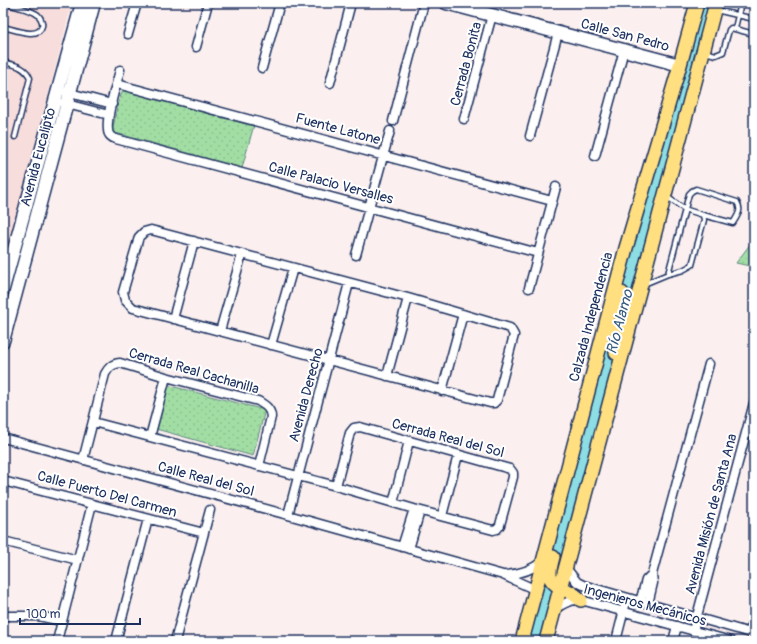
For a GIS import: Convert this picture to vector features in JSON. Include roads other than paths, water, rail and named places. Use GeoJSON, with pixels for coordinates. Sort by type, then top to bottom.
{"type":"FeatureCollection","features":[{"type":"Feature","properties":{"kind":"main road","name":"Calzada Independencia"},"geometry":{"type":"LineString","coordinates":[[522,641],[626,248],[697,3]]}},
{"type":"Feature","properties":{"kind":"main road"},"geometry":{"type":"LineString","coordinates":[[546,641],[715,6]]}},
{"type":"Feature","properties":{"kind":"main road"},"geometry":{"type":"LineString","coordinates":[[680,65],[685,69],[688,76],[686,115]]}},
{"type":"Feature","properties":{"kind":"main road"},"geometry":{"type":"LineString","coordinates":[[626,248],[630,258],[630,264],[620,307],[620,315],[622,321],[630,325]]}},
{"type":"Feature","properties":{"kind":"main road"},"geometry":{"type":"LineString","coordinates":[[606,324],[614,331],[619,342],[607,390],[607,396],[610,400]]}},
{"type":"Feature","properties":{"kind":"main road"},"geometry":{"type":"LineString","coordinates":[[567,471],[569,488],[549,570],[550,577],[560,588],[581,600]]}},
{"type":"Feature","properties":{"kind":"street","name":"Avenida Eucalipto"},"geometry":{"type":"LineString","coordinates":[[3,290],[82,3]]}},
{"type":"Feature","properties":{"kind":"street","name":"Avenida Eucalipto"},"geometry":{"type":"LineString","coordinates":[[3,341],[94,3]]}},
{"type":"Feature","properties":{"kind":"street"},"geometry":{"type":"LineString","coordinates":[[128,34],[137,3]]}},
{"type":"Feature","properties":{"kind":"street"},"geometry":{"type":"LineString","coordinates":[[196,47],[208,3]]}},
{"type":"Feature","properties":{"kind":"street"},"geometry":{"type":"LineString","coordinates":[[262,68],[280,3]]}},
{"type":"Feature","properties":{"kind":"street"},"geometry":{"type":"LineString","coordinates":[[330,84],[351,3]]}},
{"type":"Feature","properties":{"kind":"street"},"geometry":{"type":"LineString","coordinates":[[393,121],[424,3]]}},
{"type":"Feature","properties":{"kind":"street","name":"Calle San Pedro"},"geometry":{"type":"LineString","coordinates":[[446,3],[680,65]]}},
{"type":"Feature","properties":{"kind":"street","name":"Cerrada Bonita"},"geometry":{"type":"LineString","coordinates":[[464,119],[492,15]]}},
{"type":"Feature","properties":{"kind":"street"},"geometry":{"type":"LineString","coordinates":[[530,136],[558,33]]}},
{"type":"Feature","properties":{"kind":"street"},"geometry":{"type":"LineString","coordinates":[[595,156],[624,50]]}},
{"type":"Feature","properties":{"kind":"street"},"geometry":{"type":"LineString","coordinates":[[56,95],[109,115],[120,70]]}},
{"type":"Feature","properties":{"kind":"street","name":"Fuente Latone"},"geometry":{"type":"LineString","coordinates":[[117,84],[552,201]]}},
{"type":"Feature","properties":{"kind":"street"},"geometry":{"type":"LineString","coordinates":[[69,99],[112,104]]}},
{"type":"Feature","properties":{"kind":"street","name":"Calle Palacio Versalles"},"geometry":{"type":"LineString","coordinates":[[109,115],[108,131],[116,140],[538,253]]}},
{"type":"Feature","properties":{"kind":"street"},"geometry":{"type":"LineString","coordinates":[[356,255],[390,131]]}},
{"type":"Feature","properties":{"kind":"street"},"geometry":{"type":"LineString","coordinates":[[529,288],[556,187]]}},
{"type":"Feature","properties":{"kind":"street"},"geometry":{"type":"LineString","coordinates":[[151,230],[194,241],[408,298],[510,328],[514,335],[497,400],[494,403],[490,403],[442,391],[174,319],[134,308],[125,300],[123,292],[139,237],[144,232],[151,230]]}},
{"type":"Feature","properties":{"kind":"street"},"geometry":{"type":"LineString","coordinates":[[174,319],[194,241]]}},
{"type":"Feature","properties":{"kind":"street"},"geometry":{"type":"LineString","coordinates":[[220,331],[242,254]]}},
{"type":"Feature","properties":{"kind":"street"},"geometry":{"type":"LineString","coordinates":[[271,345],[293,268]]}},
{"type":"Feature","properties":{"kind":"street","name":"Avenida Derecho"},"geometry":{"type":"LineString","coordinates":[[288,515],[349,283]]}},
{"type":"Feature","properties":{"kind":"street"},"geometry":{"type":"LineString","coordinates":[[387,376],[408,298]]}},
{"type":"Feature","properties":{"kind":"street"},"geometry":{"type":"LineString","coordinates":[[442,391],[463,314]]}},
{"type":"Feature","properties":{"kind":"street","name":"Cerrada Real Cachanilla"},"geometry":{"type":"LineString","coordinates":[[83,460],[105,374],[113,364],[120,363],[166,377],[258,401],[270,409],[271,417],[259,466]]}},
{"type":"Feature","properties":{"kind":"street"},"geometry":{"type":"LineString","coordinates":[[644,603],[653,583],[652,574],[709,364]]}},
{"type":"Feature","properties":{"kind":"street"},"geometry":{"type":"LineString","coordinates":[[150,437],[166,377]]}},
{"type":"Feature","properties":{"kind":"street","name":"Avenida Misión de Santa Ana"},"geometry":{"type":"LineString","coordinates":[[693,631],[754,404]]}},
{"type":"Feature","properties":{"kind":"street"},"geometry":{"type":"LineString","coordinates":[[93,422],[298,476]]}},
{"type":"Feature","properties":{"kind":"street","name":"Cerrada Real del Sol"},"geometry":{"type":"LineString","coordinates":[[298,476],[493,530],[497,529],[500,525],[513,472],[510,469],[360,427],[354,428],[350,433],[336,486]]}},
{"type":"Feature","properties":{"kind":"street","name":"Calle Real del Sol"},"geometry":{"type":"LineString","coordinates":[[3,438],[503,575],[536,590]]}},
{"type":"Feature","properties":{"kind":"street"},"geometry":{"type":"LineString","coordinates":[[393,503],[410,441]]}},
{"type":"Feature","properties":{"kind":"street"},"geometry":{"type":"LineString","coordinates":[[442,516],[458,455]]}},
{"type":"Feature","properties":{"kind":"street","name":"Calle Puerto Del Carmen"},"geometry":{"type":"LineString","coordinates":[[4,477],[92,504],[204,533]]}},
{"type":"Feature","properties":{"kind":"street"},"geometry":{"type":"LineString","coordinates":[[57,641],[92,504]]}},
{"type":"Feature","properties":{"kind":"street"},"geometry":{"type":"LineString","coordinates":[[175,641],[210,510]]}},
{"type":"Feature","properties":{"kind":"street"},"geometry":{"type":"LineString","coordinates":[[406,548],[417,510]]}},
{"type":"Feature","properties":{"kind":"street"},"geometry":{"type":"LineString","coordinates":[[116,641],[148,518]]}},
{"type":"Feature","properties":{"kind":"street"},"geometry":{"type":"LineString","coordinates":[[3,541],[78,560]]}},
{"type":"Feature","properties":{"kind":"street","name":"Calle Real del Sol"},"geometry":{"type":"LineString","coordinates":[[503,575],[514,575],[525,572],[544,560]]}},
{"type":"Feature","properties":{"kind":"street","name":"Ingenieros Mecánicos"},"geometry":{"type":"LineString","coordinates":[[566,568],[577,582],[583,585],[752,633]]}},
{"type":"Feature","properties":{"kind":"street"},"geometry":{"type":"LineString","coordinates":[[616,641],[627,598]]}},
{"type":"Feature","properties":{"kind":"street","name":"Ingenieros Mecánicos"},"geometry":{"type":"LineString","coordinates":[[554,609],[568,601],[574,599],[581,600],[731,641]]}},
{"type":"Feature","properties":{"kind":"street"},"geometry":{"type":"LineString","coordinates":[[752,633],[754,615]]}},
{"type":"Feature","properties":{"kind":"street"},"geometry":{"type":"LineString","coordinates":[[3,616],[38,616],[62,621]]}},
{"type":"Feature","properties":{"kind":"street"},"geometry":{"type":"LineString","coordinates":[[673,641],[677,626]]}},
{"type":"Feature","properties":{"kind":"lane"},"geometry":{"type":"LineString","coordinates":[[3,3],[40,16],[43,23],[42,29],[37,33],[31,34],[3,26]]}},
{"type":"Feature","properties":{"kind":"lane"},"geometry":{"type":"LineString","coordinates":[[735,28],[741,3]]}},
{"type":"Feature","properties":{"kind":"lane"},"geometry":{"type":"LineString","coordinates":[[715,6],[738,15],[754,19]]}},
{"type":"Feature","properties":{"kind":"lane"},"geometry":{"type":"LineString","coordinates":[[703,51],[716,55],[720,54],[731,28],[754,34]]}},
{"type":"Feature","properties":{"kind":"lane"},"geometry":{"type":"LineString","coordinates":[[3,62],[22,67],[30,78],[15,137]]}},
{"type":"Feature","properties":{"kind":"lane"},"geometry":{"type":"LineString","coordinates":[[665,195],[684,209],[703,216],[733,223],[740,211],[736,202],[696,189],[692,191],[689,194],[684,209],[668,274]]}},
{"type":"Feature","properties":{"kind":"lane"},"geometry":{"type":"LineString","coordinates":[[640,286],[668,274],[683,270],[692,265],[704,220],[703,216]]}},
{"type":"Feature","properties":{"kind":"waterway","name":"Río Alamo"},"geometry":{"type":"LineString","coordinates":[[535,641],[704,3]]}}]}
